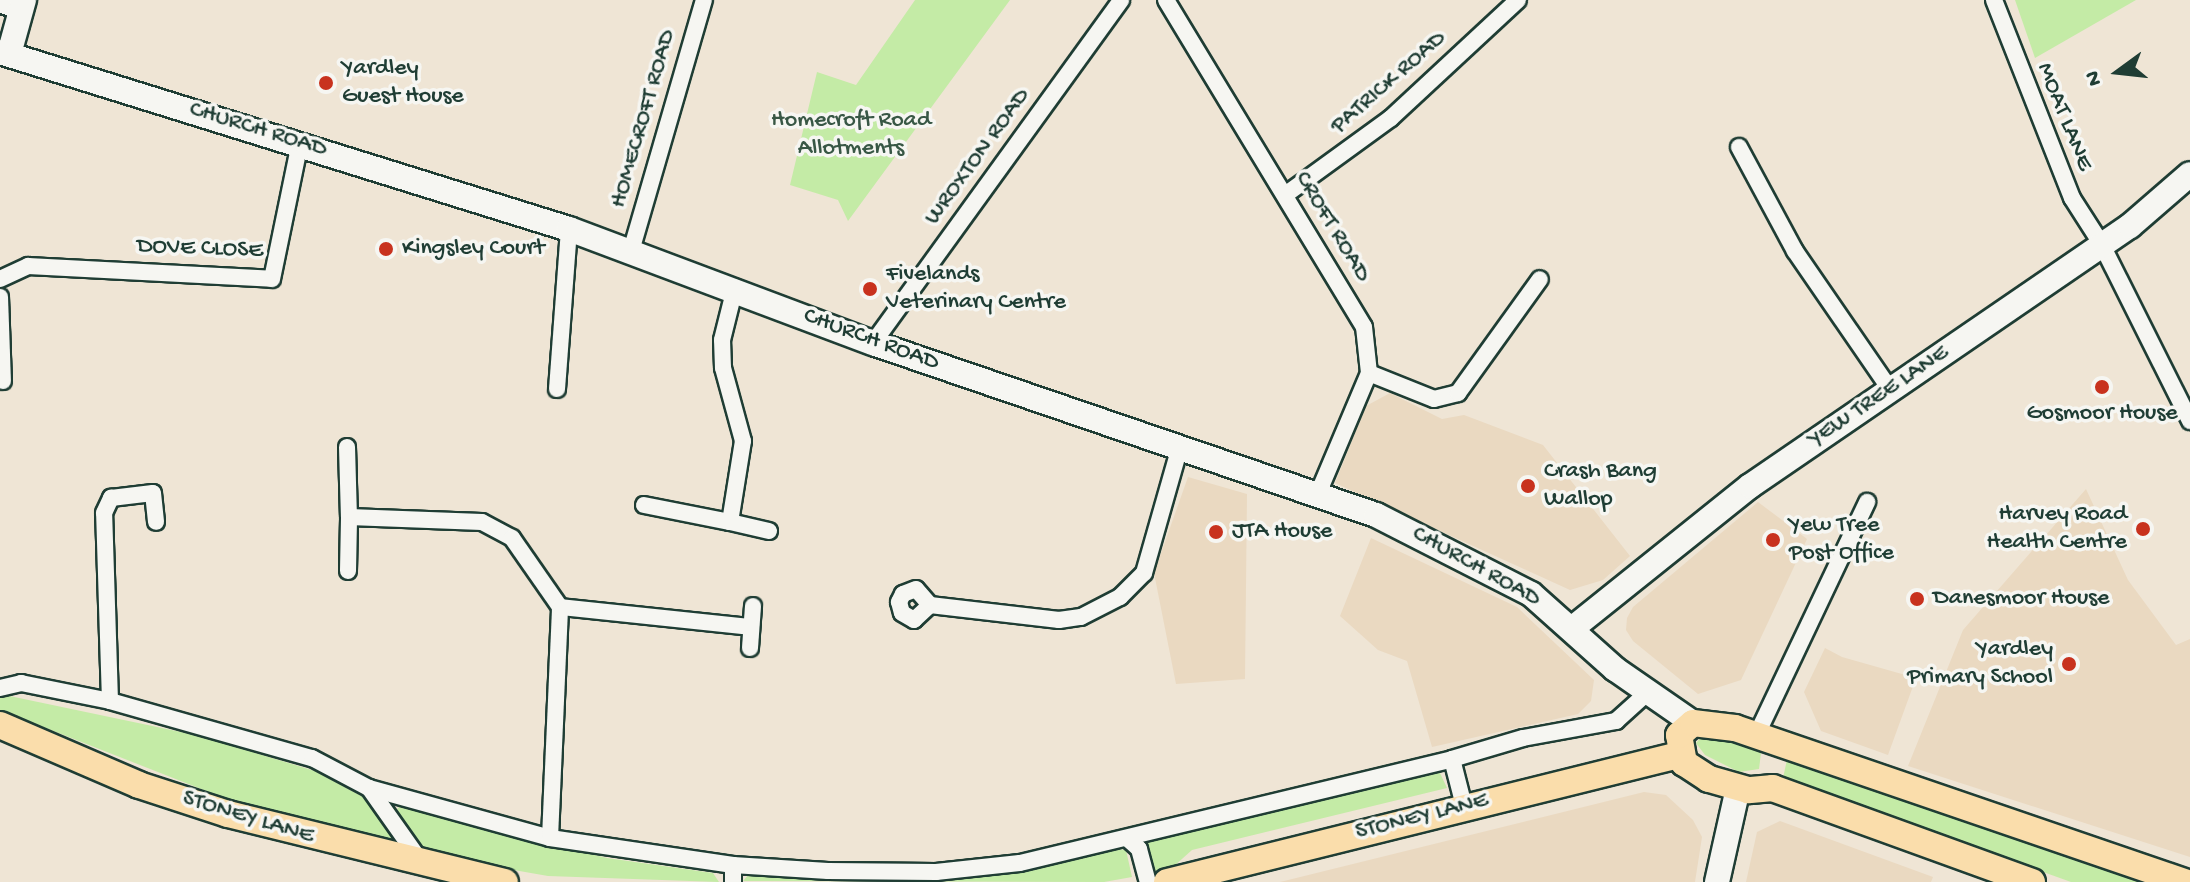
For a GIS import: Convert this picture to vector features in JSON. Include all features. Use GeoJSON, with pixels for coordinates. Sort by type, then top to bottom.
{"type":"FeatureCollection","features":[{"type":"Feature","properties":{"kind":"main road","name":"CHURCH ROAD"},"geometry":{"type":"LineString","coordinates":[[1693,723],[1713,722],[1760,736],[2185,882]]}},
{"type":"Feature","properties":{"kind":"main road"},"geometry":{"type":"LineString","coordinates":[[1693,723],[1679,735],[1679,755],[1709,779],[1750,787],[2032,882]]}},
{"type":"Feature","properties":{"kind":"main road","name":"STONEY LANE"},"geometry":{"type":"LineString","coordinates":[[0,725],[139,785],[283,830],[423,866],[505,882]]}},
{"type":"Feature","properties":{"kind":"main road"},"geometry":{"type":"LineString","coordinates":[[1750,787],[1772,760],[1760,736]]}},
{"type":"Feature","properties":{"kind":"main road","name":"STONEY LANE"},"geometry":{"type":"LineString","coordinates":[[1167,882],[1679,755]]}},
{"type":"Feature","properties":{"kind":"street","name":"HOMECROFT ROAD"},"geometry":{"type":"LineString","coordinates":[[631,251],[704,0]]}},
{"type":"Feature","properties":{"kind":"street","name":"WROXTON ROAD"},"geometry":{"type":"LineString","coordinates":[[873,343],[1121,0]]}},
{"type":"Feature","properties":{"kind":"street","name":"CROFT ROAD"},"geometry":{"type":"LineString","coordinates":[[1166,0],[1364,327],[1369,373],[1318,494]]}},
{"type":"Feature","properties":{"kind":"street","name":"MOAT LANE"},"geometry":{"type":"LineString","coordinates":[[1994,0],[2047,143],[2072,198],[2102,245],[2190,421]]}},
{"type":"Feature","properties":{"kind":"street","name":"PATRICK ROAD"},"geometry":{"type":"LineString","coordinates":[[1285,195],[1391,118],[1512,2]]}},
{"type":"Feature","properties":{"kind":"street"},"geometry":{"type":"LineString","coordinates":[[4,53],[15,5]]}},
{"type":"Feature","properties":{"kind":"street","name":"CHURCH ROAD"},"geometry":{"type":"LineString","coordinates":[[4,53],[569,229],[735,288],[873,343],[1179,450],[1318,494],[1413,531],[1531,594],[1574,627],[1647,693],[1693,723]]}},
{"type":"Feature","properties":{"kind":"street","name":"DOVE CLOSE"},"geometry":{"type":"LineString","coordinates":[[0,279],[28,266],[272,279],[300,143]]}},
{"type":"Feature","properties":{"kind":"street"},"geometry":{"type":"LineString","coordinates":[[1739,147],[1795,251],[1890,389]]}},
{"type":"Feature","properties":{"kind":"street","name":"YEW TREE LANE"},"geometry":{"type":"LineString","coordinates":[[1574,627],[1750,486],[2102,245],[2190,174]]}},
{"type":"Feature","properties":{"kind":"street"},"geometry":{"type":"LineString","coordinates":[[557,389],[569,229]]}},
{"type":"Feature","properties":{"kind":"street"},"geometry":{"type":"LineString","coordinates":[[1369,373],[1434,399],[1458,393],[1540,279]]}},
{"type":"Feature","properties":{"kind":"street"},"geometry":{"type":"LineString","coordinates":[[730,522],[743,441],[723,368],[722,340],[735,288]]}},
{"type":"Feature","properties":{"kind":"street"},"geometry":{"type":"LineString","coordinates":[[0,297],[3,381]]}},
{"type":"Feature","properties":{"kind":"street"},"geometry":{"type":"LineString","coordinates":[[347,447],[348,571]]}},
{"type":"Feature","properties":{"kind":"street"},"geometry":{"type":"LineString","coordinates":[[930,605],[1059,620],[1081,617],[1120,597],[1144,573],[1179,450]]}},
{"type":"Feature","properties":{"kind":"street"},"geometry":{"type":"LineString","coordinates":[[110,701],[107,504],[119,496],[153,493],[156,522]]}},
{"type":"Feature","properties":{"kind":"street"},"geometry":{"type":"LineString","coordinates":[[1760,736],[1867,502]]}},
{"type":"Feature","properties":{"kind":"street"},"geometry":{"type":"LineString","coordinates":[[644,505],[769,531]]}},
{"type":"Feature","properties":{"kind":"street"},"geometry":{"type":"LineString","coordinates":[[349,517],[496,526],[533,562],[560,607],[550,838]]}},
{"type":"Feature","properties":{"kind":"street"},"geometry":{"type":"LineString","coordinates":[[750,648],[753,606]]}},
{"type":"Feature","properties":{"kind":"street"},"geometry":{"type":"LineString","coordinates":[[560,607],[751,627]]}},
{"type":"Feature","properties":{"kind":"street"},"geometry":{"type":"LineString","coordinates":[[0,688],[21,683],[110,701],[312,758],[369,788],[550,838],[733,874],[936,872],[1020,863],[1452,759],[1523,738],[1616,721],[1647,693]]}},
{"type":"Feature","properties":{"kind":"street"},"geometry":{"type":"LineString","coordinates":[[1452,759],[1464,806]]}},
{"type":"Feature","properties":{"kind":"street"},"geometry":{"type":"LineString","coordinates":[[1717,882],[1750,787]]}},
{"type":"Feature","properties":{"kind":"street"},"geometry":{"type":"LineString","coordinates":[[369,788],[423,866]]}},
{"type":"Feature","properties":{"kind":"street"},"geometry":{"type":"LineString","coordinates":[[1128,839],[1139,849],[1148,882]]}},
{"type":"Feature","properties":{"kind":"shaded area"},"geometry":{"type":"Polygon","coordinates":[[[1390,393],[1442,419],[1464,415],[1543,445],[1630,556],[1603,580],[1570,590],[1335,483],[1366,406],[1390,393]]]}},
{"type":"Feature","properties":{"kind":"shaded area"},"geometry":{"type":"Polygon","coordinates":[[[1188,477],[1247,494],[1245,679],[1176,684],[1154,573],[1188,477]]]}},
{"type":"Feature","properties":{"kind":"shaded area","name":"Yardley Primary School"},"geometry":{"type":"Polygon","coordinates":[[[2086,489],[2128,580],[2176,645],[2190,639],[2190,857],[1908,766],[1963,630],[2086,489]]]}},
{"type":"Feature","properties":{"kind":"shaded area"},"geometry":{"type":"Polygon","coordinates":[[[1758,502],[1807,539],[1741,680],[1698,694],[1633,641],[1626,630],[1627,618],[1633,607],[1758,502]]]}},
{"type":"Feature","properties":{"kind":"shaded area"},"geometry":{"type":"Polygon","coordinates":[[[1371,538],[1517,607],[1594,680],[1591,701],[1578,714],[1432,747],[1407,661],[1378,650],[1340,616],[1371,538]]]}},
{"type":"Feature","properties":{"kind":"shaded area"},"geometry":{"type":"Polygon","coordinates":[[[1825,648],[1842,657],[1916,678],[1888,755],[1821,731],[1804,692],[1825,648]]]}},
{"type":"Feature","properties":{"kind":"shaded area"},"geometry":{"type":"Polygon","coordinates":[[[1644,792],[1666,795],[1693,820],[1702,837],[1695,882],[1280,882],[1644,792]]]}},
{"type":"Feature","properties":{"kind":"shaded area"},"geometry":{"type":"Polygon","coordinates":[[[1780,821],[1933,877],[1931,882],[1746,882],[1757,832],[1780,821]]]}},
{"type":"Feature","properties":{"kind":"green space","name":"Homecroft Road Allotments"},"geometry":{"type":"Polygon","coordinates":[[[915,0],[1010,0],[848,221],[838,200],[790,185],[817,72],[856,85],[915,0]]]}},
{"type":"Feature","properties":{"kind":"green space"},"geometry":{"type":"Polygon","coordinates":[[[2015,0],[2136,0],[2035,58],[2015,0]]]}},
{"type":"Feature","properties":{"kind":"green space"},"geometry":{"type":"Polygon","coordinates":[[[0,694],[200,736],[315,771],[365,798],[407,851],[219,796],[0,710],[0,694]]]}},
{"type":"Feature","properties":{"kind":"green space"},"geometry":{"type":"Polygon","coordinates":[[[1705,733],[1754,746],[1761,753],[1759,769],[1739,772],[1705,755],[1696,743],[1705,733]]]}},
{"type":"Feature","properties":{"kind":"green space"},"geometry":{"type":"Polygon","coordinates":[[[1788,755],[2149,882],[2071,882],[1783,778],[1788,755]]]}},
{"type":"Feature","properties":{"kind":"green space"},"geometry":{"type":"Polygon","coordinates":[[[1432,770],[1440,773],[1447,788],[1192,850],[1173,867],[1154,872],[1146,844],[1152,838],[1432,770]]]}},
{"type":"Feature","properties":{"kind":"green space"},"geometry":{"type":"Polygon","coordinates":[[[400,806],[607,858],[713,873],[719,882],[548,876],[426,855],[395,811],[400,806]]]}},
{"type":"Feature","properties":{"kind":"green space"},"geometry":{"type":"Polygon","coordinates":[[[1117,849],[1126,850],[1132,877],[1104,882],[743,881],[750,873],[895,880],[1032,870],[1117,849]]]}},
{"type":"Feature","properties":{"kind":"place","name":"Yardley Guest House"},"geometry":{"type":"Point","coordinates":[326,83]}},
{"type":"Feature","properties":{"kind":"place","name":"Kingsley Court"},"geometry":{"type":"Point","coordinates":[386,249]}},
{"type":"Feature","properties":{"kind":"place","name":"Fivelands Veterinary Centre"},"geometry":{"type":"Point","coordinates":[870,289]}},
{"type":"Feature","properties":{"kind":"place","name":"Gosmoor House"},"geometry":{"type":"Point","coordinates":[2102,387]}},
{"type":"Feature","properties":{"kind":"place","name":"Crash Bang Wallop"},"geometry":{"type":"Point","coordinates":[1528,486]}},
{"type":"Feature","properties":{"kind":"place","name":"Harvey Road Health Centre"},"geometry":{"type":"Point","coordinates":[2143,529]}},
{"type":"Feature","properties":{"kind":"place","name":"JTA House"},"geometry":{"type":"Point","coordinates":[1216,532]}},
{"type":"Feature","properties":{"kind":"place","name":"Yew Tree Post Office"},"geometry":{"type":"Point","coordinates":[1773,540]}},
{"type":"Feature","properties":{"kind":"place","name":"Danesmoor House"},"geometry":{"type":"Point","coordinates":[1917,599]}},
{"type":"Feature","properties":{"kind":"place","name":"Yardley Primary School"},"geometry":{"type":"Point","coordinates":[2069,664]}}]}
